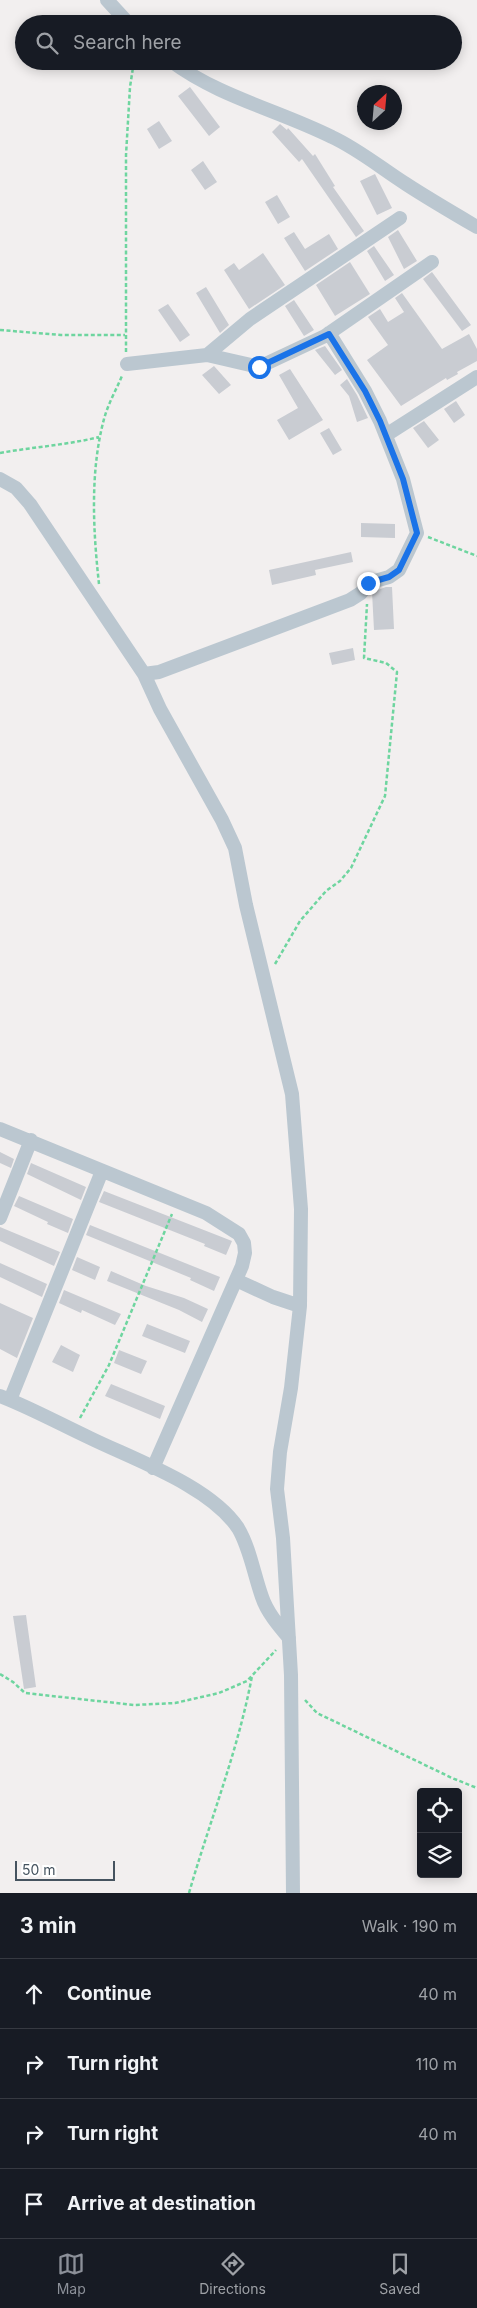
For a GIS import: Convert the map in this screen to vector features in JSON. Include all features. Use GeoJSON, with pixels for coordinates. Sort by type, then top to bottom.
{"type":"FeatureCollection","features":[{"type":"Feature","properties":{"kind":"street"},"geometry":{"type":"LineString","coordinates":[[107,0],[121,15]]}},
{"type":"Feature","properties":{"kind":"street"},"geometry":{"type":"LineString","coordinates":[[184,70],[223,93],[315,129],[348,145],[436,204],[477,227]]}},
{"type":"Feature","properties":{"kind":"street"},"geometry":{"type":"LineString","coordinates":[[207,355],[250,319],[400,218]]}},
{"type":"Feature","properties":{"kind":"street"},"geometry":{"type":"LineString","coordinates":[[127,364],[207,355],[259,367],[329,334],[432,262]]}},
{"type":"Feature","properties":{"kind":"street"},"geometry":{"type":"LineString","coordinates":[[144,674],[159,672],[350,600],[361,592],[368,583],[389,577],[399,570],[417,533],[403,479],[386,435],[365,391],[329,334]]}},
{"type":"Feature","properties":{"kind":"street"},"geometry":{"type":"LineString","coordinates":[[386,435],[477,377]]}},
{"type":"Feature","properties":{"kind":"street"},"geometry":{"type":"LineString","coordinates":[[0,479],[16,488],[30,504],[144,674],[160,709],[222,820],[235,848],[291,1086],[297,1129],[301,1209],[300,1306],[291,1388],[278,1470],[291,1675],[293,1893]]}},
{"type":"Feature","properties":{"kind":"street"},"geometry":{"type":"LineString","coordinates":[[0,1128],[206,1214],[239,1234],[244,1243],[246,1253],[236,1280],[153,1468]]}},
{"type":"Feature","properties":{"kind":"street"},"geometry":{"type":"LineString","coordinates":[[0,1218],[31,1140]]}},
{"type":"Feature","properties":{"kind":"street"},"geometry":{"type":"LineString","coordinates":[[102,1171],[5,1398],[153,1468],[208,1497],[224,1510],[238,1530],[253,1566],[262,1598],[273,1619],[289,1638]]}},
{"type":"Feature","properties":{"kind":"street"},"geometry":{"type":"LineString","coordinates":[[236,1280],[273,1297],[300,1306]]}},
{"type":"Feature","properties":{"kind":"path"},"geometry":{"type":"LineString","coordinates":[[100,589],[97,564],[95,476],[105,416],[127,364],[125,335],[126,155],[133,70]]}},
{"type":"Feature","properties":{"kind":"path"},"geometry":{"type":"LineString","coordinates":[[0,330],[61,335],[125,335]]}},
{"type":"Feature","properties":{"kind":"path"},"geometry":{"type":"LineString","coordinates":[[0,453],[36,446],[78,443],[100,437]]}},
{"type":"Feature","properties":{"kind":"path"},"geometry":{"type":"LineString","coordinates":[[417,533],[477,556]]}},
{"type":"Feature","properties":{"kind":"path"},"geometry":{"type":"LineString","coordinates":[[264,972],[273,966],[291,939],[300,921],[351,868],[385,796],[397,672],[386,662],[364,658],[368,583]]}},
{"type":"Feature","properties":{"kind":"path"},"geometry":{"type":"LineString","coordinates":[[74,1430],[109,1365],[177,1201]]}},
{"type":"Feature","properties":{"kind":"path"},"geometry":{"type":"LineString","coordinates":[[0,1674],[25,1693],[154,1705],[174,1703],[219,1692],[247,1681],[289,1638]]}},
{"type":"Feature","properties":{"kind":"path"},"geometry":{"type":"LineString","coordinates":[[189,1893],[228,1774],[244,1716],[252,1676]]}},
{"type":"Feature","properties":{"kind":"path"},"geometry":{"type":"LineString","coordinates":[[303,1696],[307,1705],[317,1713],[452,1778],[477,1788]]}},
{"type":"Feature","properties":{"kind":"building"},"geometry":{"type":"Polygon","coordinates":[[[190,87],[220,127],[209,136],[178,96],[190,87]]]}},
{"type":"Feature","properties":{"kind":"building"},"geometry":{"type":"Polygon","coordinates":[[[159,121],[172,141],[159,149],[147,129],[159,121]]]}},
{"type":"Feature","properties":{"kind":"building"},"geometry":{"type":"Polygon","coordinates":[[[280,124],[287,130],[288,128],[313,156],[315,154],[335,186],[333,187],[364,231],[356,237],[302,159],[299,162],[272,132],[280,124]]]}},
{"type":"Feature","properties":{"kind":"building"},"geometry":{"type":"Polygon","coordinates":[[[203,161],[217,182],[205,190],[191,170],[203,161]]]}},
{"type":"Feature","properties":{"kind":"building"},"geometry":{"type":"Polygon","coordinates":[[[375,174],[392,208],[377,215],[360,181],[375,174]]]}},
{"type":"Feature","properties":{"kind":"building"},"geometry":{"type":"Polygon","coordinates":[[[277,195],[290,217],[278,224],[265,202],[277,195]]]}},
{"type":"Feature","properties":{"kind":"building"},"geometry":{"type":"Polygon","coordinates":[[[398,230],[417,261],[404,269],[388,237],[398,230]]]}},
{"type":"Feature","properties":{"kind":"building"},"geometry":{"type":"Polygon","coordinates":[[[294,232],[305,249],[329,234],[338,249],[305,271],[284,238],[294,232]]]}},
{"type":"Feature","properties":{"kind":"building"},"geometry":{"type":"Polygon","coordinates":[[[374,246],[394,275],[385,281],[367,251],[374,246]]]}},
{"type":"Feature","properties":{"kind":"building"},"geometry":{"type":"Polygon","coordinates":[[[263,253],[285,285],[249,309],[224,270],[234,263],[239,270],[263,253]]]}},
{"type":"Feature","properties":{"kind":"building"},"geometry":{"type":"Polygon","coordinates":[[[350,262],[370,294],[335,316],[316,285],[350,262]]]}},
{"type":"Feature","properties":{"kind":"building"},"geometry":{"type":"Polygon","coordinates":[[[432,272],[471,325],[462,331],[423,279],[432,272]]]}},
{"type":"Feature","properties":{"kind":"building"},"geometry":{"type":"Polygon","coordinates":[[[206,287],[229,325],[220,333],[196,293],[206,287]]]}},
{"type":"Feature","properties":{"kind":"building"},"geometry":{"type":"Polygon","coordinates":[[[402,293],[442,349],[469,334],[477,349],[477,361],[457,372],[458,374],[447,380],[446,378],[401,406],[367,360],[388,345],[368,317],[380,309],[388,322],[404,312],[395,298],[402,293]]]}},
{"type":"Feature","properties":{"kind":"building"},"geometry":{"type":"Polygon","coordinates":[[[294,300],[314,330],[304,336],[285,306],[294,300]]]}},
{"type":"Feature","properties":{"kind":"building"},"geometry":{"type":"Polygon","coordinates":[[[168,304],[190,335],[180,342],[158,310],[168,304]]]}},
{"type":"Feature","properties":{"kind":"building"},"geometry":{"type":"Polygon","coordinates":[[[325,346],[342,370],[335,375],[315,350],[325,346]]]}},
{"type":"Feature","properties":{"kind":"building"},"geometry":{"type":"Polygon","coordinates":[[[214,366],[231,385],[219,394],[202,375],[214,366]]]}},
{"type":"Feature","properties":{"kind":"building"},"geometry":{"type":"Polygon","coordinates":[[[290,369],[323,420],[289,440],[277,420],[298,408],[279,375],[290,369]]]}},
{"type":"Feature","properties":{"kind":"building"},"geometry":{"type":"Polygon","coordinates":[[[347,379],[368,418],[357,422],[349,396],[340,385],[347,379]]]}},
{"type":"Feature","properties":{"kind":"building"},"geometry":{"type":"Polygon","coordinates":[[[456,401],[465,415],[454,423],[444,409],[456,401]]]}},
{"type":"Feature","properties":{"kind":"building"},"geometry":{"type":"Polygon","coordinates":[[[424,421],[439,440],[428,448],[413,428],[424,421]]]}},
{"type":"Feature","properties":{"kind":"building"},"geometry":{"type":"Polygon","coordinates":[[[329,428],[342,450],[333,455],[320,433],[329,428]]]}},
{"type":"Feature","properties":{"kind":"building"},"geometry":{"type":"Polygon","coordinates":[[[361,523],[395,524],[395,538],[361,537],[361,523]]]}},
{"type":"Feature","properties":{"kind":"building"},"geometry":{"type":"Polygon","coordinates":[[[351,552],[353,562],[315,570],[316,575],[272,585],[269,570],[351,552]]]}},
{"type":"Feature","properties":{"kind":"building"},"geometry":{"type":"Polygon","coordinates":[[[392,587],[394,629],[374,630],[372,592],[392,587]]]}},
{"type":"Feature","properties":{"kind":"building"},"geometry":{"type":"Polygon","coordinates":[[[353,648],[355,660],[332,665],[329,653],[353,648]]]}},
{"type":"Feature","properties":{"kind":"building"},"geometry":{"type":"Polygon","coordinates":[[[0,1152],[14,1159],[11,1168],[0,1163],[0,1152]]]}},
{"type":"Feature","properties":{"kind":"building"},"geometry":{"type":"Polygon","coordinates":[[[31,1163],[86,1187],[81,1200],[27,1174],[31,1163]]]}},
{"type":"Feature","properties":{"kind":"building"},"geometry":{"type":"Polygon","coordinates":[[[104,1191],[232,1241],[226,1255],[204,1246],[205,1244],[99,1202],[104,1191]]]}},
{"type":"Feature","properties":{"kind":"building"},"geometry":{"type":"Polygon","coordinates":[[[19,1196],[73,1219],[68,1233],[14,1206],[19,1196]]]}},
{"type":"Feature","properties":{"kind":"building"},"geometry":{"type":"Polygon","coordinates":[[[90,1225],[220,1277],[214,1291],[190,1280],[191,1278],[86,1235],[90,1225]]]}},
{"type":"Feature","properties":{"kind":"building"},"geometry":{"type":"Polygon","coordinates":[[[0,1227],[60,1252],[54,1266],[0,1241],[0,1227]]]}},
{"type":"Feature","properties":{"kind":"building"},"geometry":{"type":"Polygon","coordinates":[[[77,1257],[100,1267],[95,1280],[72,1270],[77,1257]]]}},
{"type":"Feature","properties":{"kind":"building"},"geometry":{"type":"Polygon","coordinates":[[[0,1263],[47,1284],[42,1297],[0,1277],[0,1263]]]}},
{"type":"Feature","properties":{"kind":"building"},"geometry":{"type":"Polygon","coordinates":[[[111,1271],[208,1309],[202,1322],[179,1310],[107,1281],[111,1271]]]}},
{"type":"Feature","properties":{"kind":"building"},"geometry":{"type":"Polygon","coordinates":[[[64,1290],[121,1314],[115,1325],[82,1310],[81,1313],[59,1303],[64,1290]]]}},
{"type":"Feature","properties":{"kind":"building"},"geometry":{"type":"Polygon","coordinates":[[[0,1303],[33,1318],[17,1358],[0,1349],[0,1303]]]}},
{"type":"Feature","properties":{"kind":"building"},"geometry":{"type":"Polygon","coordinates":[[[147,1324],[190,1341],[185,1353],[142,1336],[147,1324]]]}},
{"type":"Feature","properties":{"kind":"building"},"geometry":{"type":"Polygon","coordinates":[[[61,1345],[80,1355],[73,1372],[52,1362],[61,1345]]]}},
{"type":"Feature","properties":{"kind":"building"},"geometry":{"type":"Polygon","coordinates":[[[119,1350],[147,1361],[141,1374],[114,1363],[119,1350]]]}},
{"type":"Feature","properties":{"kind":"building"},"geometry":{"type":"Polygon","coordinates":[[[111,1384],[165,1406],[160,1419],[105,1396],[111,1384]]]}},
{"type":"Feature","properties":{"kind":"building"},"geometry":{"type":"Polygon","coordinates":[[[26,1615],[36,1687],[24,1689],[13,1616],[26,1615]]]}},
{"type":"Feature","properties":{"kind":"route"},"geometry":{"type":"LineString","coordinates":[[259,367],[329,334],[365,391],[380,421],[403,479],[417,533],[408,555],[399,570],[389,577],[368,583]]}}]}
